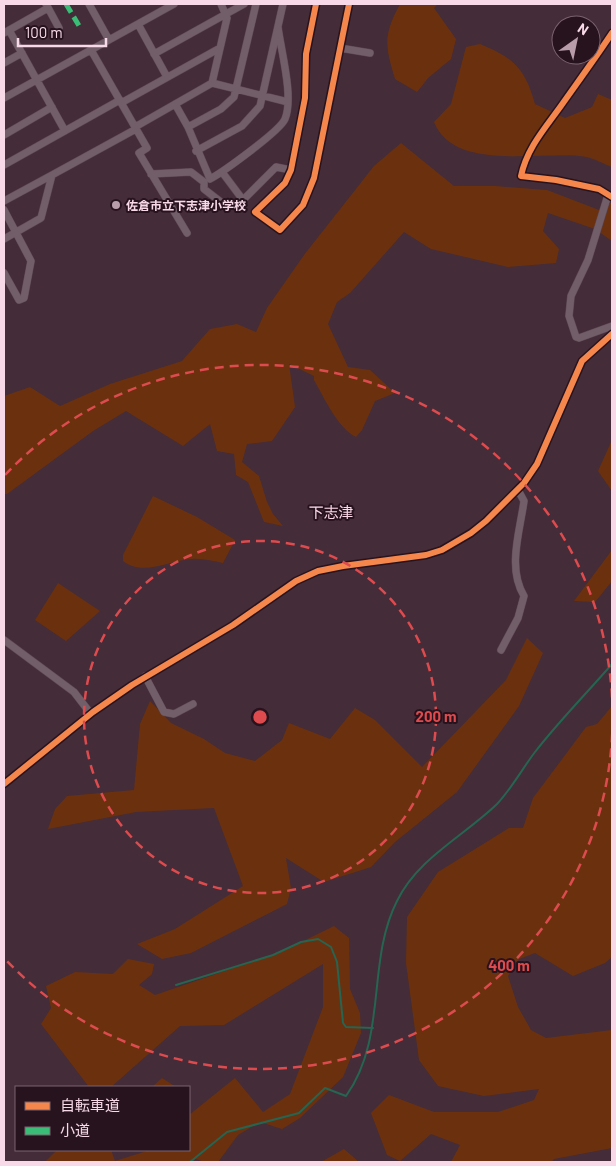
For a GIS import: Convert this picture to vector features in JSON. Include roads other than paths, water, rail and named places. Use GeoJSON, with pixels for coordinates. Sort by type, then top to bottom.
{"type":"FeatureCollection","features":[{"type":"Feature","properties":{"kind":"street"},"geometry":{"type":"LineString","coordinates":[[89,4],[109,40]]}},
{"type":"Feature","properties":{"kind":"street"},"geometry":{"type":"LineString","coordinates":[[4,98],[138,24],[163,6],[174,4]]}},
{"type":"Feature","properties":{"kind":"street"},"geometry":{"type":"LineString","coordinates":[[212,83],[227,13],[221,4]]}},
{"type":"Feature","properties":{"kind":"street"},"geometry":{"type":"LineString","coordinates":[[154,54],[244,4]]}},
{"type":"Feature","properties":{"kind":"street"},"geometry":{"type":"LineString","coordinates":[[188,127],[221,109],[234,97],[256,4]]}},
{"type":"Feature","properties":{"kind":"street"},"geometry":{"type":"LineString","coordinates":[[196,151],[246,124],[260,106],[283,4]]}},
{"type":"Feature","properties":{"kind":"street"},"geometry":{"type":"LineString","coordinates":[[316,4],[306,54],[305,98],[291,170],[285,183],[256,212],[280,230],[303,205],[314,178],[349,4]]}},
{"type":"Feature","properties":{"kind":"street"},"geometry":{"type":"LineString","coordinates":[[59,28],[47,6],[7,31],[22,53],[65,131]]}},
{"type":"Feature","properties":{"kind":"street"},"geometry":{"type":"LineString","coordinates":[[138,24],[167,77]]}},
{"type":"Feature","properties":{"kind":"street"},"geometry":{"type":"LineString","coordinates":[[226,206],[204,189],[207,181],[222,172],[284,121],[288,102],[278,27]]}},
{"type":"Feature","properties":{"kind":"street"},"geometry":{"type":"LineString","coordinates":[[612,33],[600,54],[582,74],[532,146],[523,164],[521,176],[556,180],[599,190],[610,196],[588,260],[571,296],[569,316],[576,337],[579,338],[612,326]]}},
{"type":"Feature","properties":{"kind":"street"},"geometry":{"type":"LineString","coordinates":[[4,165],[220,48]]}},
{"type":"Feature","properties":{"kind":"street"},"geometry":{"type":"LineString","coordinates":[[340,48],[370,53]]}},
{"type":"Feature","properties":{"kind":"street"},"geometry":{"type":"LineString","coordinates":[[92,50],[147,148],[139,153],[187,233]]}},
{"type":"Feature","properties":{"kind":"street"},"geometry":{"type":"LineString","coordinates":[[4,63],[22,53]]}},
{"type":"Feature","properties":{"kind":"street"},"geometry":{"type":"LineString","coordinates":[[4,202],[212,83],[288,102]]}},
{"type":"Feature","properties":{"kind":"street"},"geometry":{"type":"LineString","coordinates":[[175,104],[188,127],[207,181]]}},
{"type":"Feature","properties":{"kind":"street"},"geometry":{"type":"LineString","coordinates":[[4,135],[52,107]]}},
{"type":"Feature","properties":{"kind":"street"},"geometry":{"type":"LineString","coordinates":[[222,172],[243,200],[276,167],[291,170]]}},
{"type":"Feature","properties":{"kind":"street"},"geometry":{"type":"LineString","coordinates":[[152,174],[191,172],[207,181]]}},
{"type":"Feature","properties":{"kind":"street"},"geometry":{"type":"LineString","coordinates":[[4,239],[41,218],[52,175]]}},
{"type":"Feature","properties":{"kind":"street"},"geometry":{"type":"LineString","coordinates":[[4,210],[31,261],[24,298],[19,300],[4,273]]}},
{"type":"Feature","properties":{"kind":"street"},"geometry":{"type":"LineString","coordinates":[[4,784],[91,714],[145,676],[233,625],[306,576],[343,566],[426,555],[455,543],[486,521],[518,490],[537,464],[582,362],[612,334]]}},
{"type":"Feature","properties":{"kind":"street"},"geometry":{"type":"LineString","coordinates":[[501,650],[518,618],[524,596],[520,591],[515,548],[524,502],[518,490]]}},
{"type":"Feature","properties":{"kind":"street"},"geometry":{"type":"LineString","coordinates":[[4,640],[74,692],[91,714]]}},
{"type":"Feature","properties":{"kind":"street"},"geometry":{"type":"LineString","coordinates":[[145,676],[164,712],[174,714],[193,704]]}},
{"type":"Feature","properties":{"kind":"waterway"},"geometry":{"type":"LineString","coordinates":[[190,1162],[227,1132],[299,1113],[325,1088],[346,1096],[359,1073],[367,1049],[382,949],[388,924],[397,901],[406,886],[417,872],[442,848],[497,804],[530,758],[612,664]]}},
{"type":"Feature","properties":{"kind":"waterway"},"geometry":{"type":"LineString","coordinates":[[176,985],[273,955],[301,942],[318,939],[331,947],[337,962],[343,1023],[346,1027],[373,1028]]}},
{"type":"Feature","properties":{"kind":"place","name":"佐倉市立下志津小学校"},"geometry":{"type":"Point","coordinates":[116,205]}},
{"type":"Feature","properties":{"kind":"district","name":"下志津"},"geometry":{"type":"Point","coordinates":[331,512]}}]}
